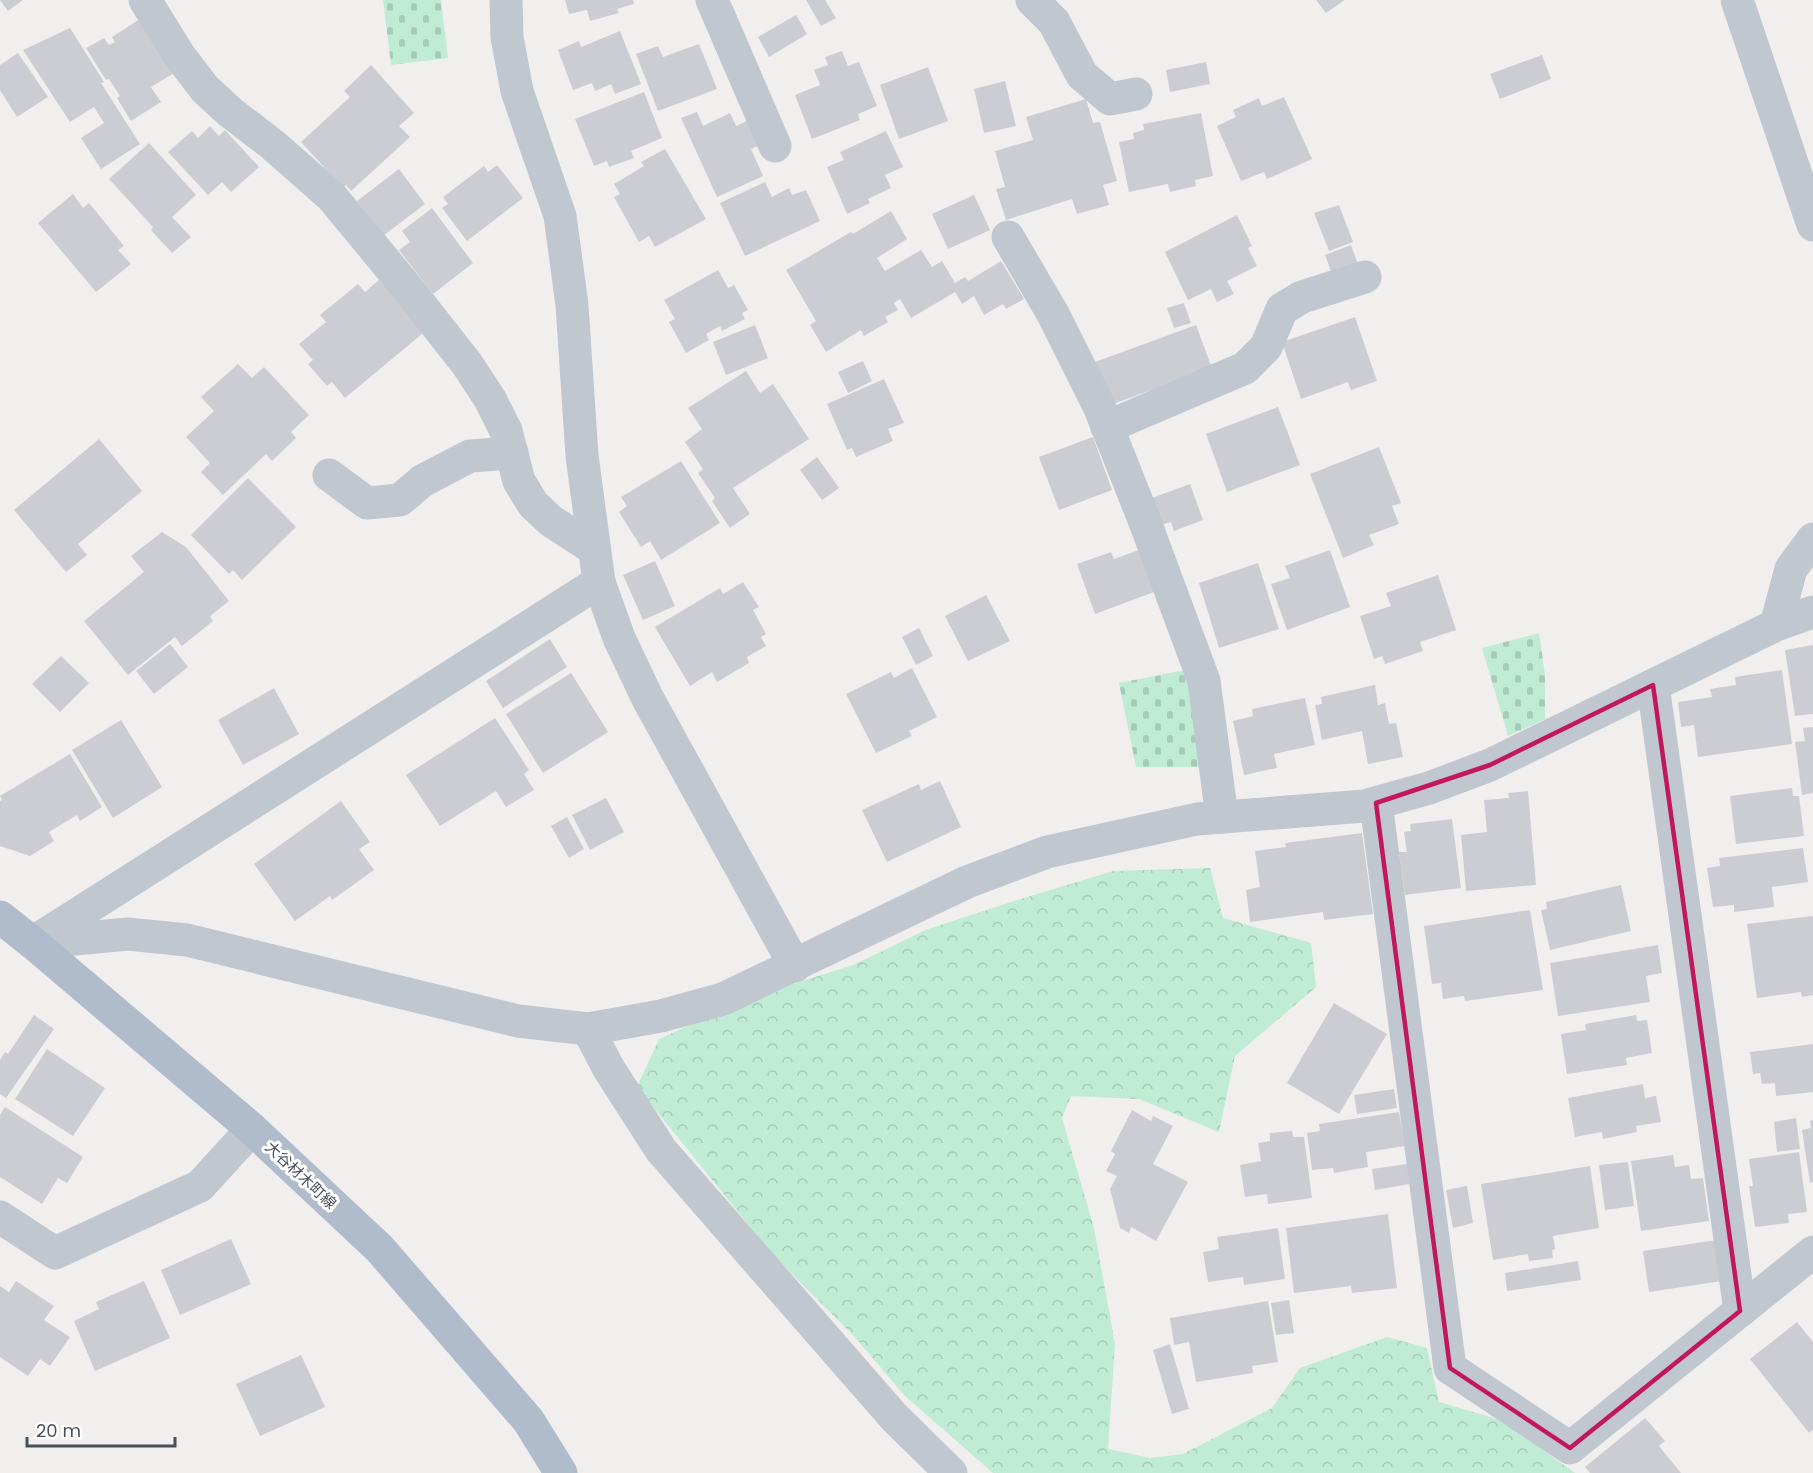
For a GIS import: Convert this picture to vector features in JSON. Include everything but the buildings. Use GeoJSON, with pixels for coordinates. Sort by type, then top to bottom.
{"type":"FeatureCollection","features":[{"type":"Feature","properties":{"kind":"main road","name":"大谷材木町線"},"geometry":{"type":"LineString","coordinates":[[0,917],[252,1129],[380,1248],[528,1420],[561,1473]]}},
{"type":"Feature","properties":{"kind":"street"},"geometry":{"type":"LineString","coordinates":[[145,0],[179,55],[205,88],[230,112],[273,145],[331,196],[408,289],[467,364],[490,399],[506,431],[519,481],[533,504],[551,521],[593,548]]}},
{"type":"Feature","properties":{"kind":"street"},"geometry":{"type":"LineString","coordinates":[[506,0],[507,37],[518,91],[560,216],[572,305],[582,456],[598,582],[619,638],[648,699],[795,966]]}},
{"type":"Feature","properties":{"kind":"street"},"geometry":{"type":"LineString","coordinates":[[712,0],[776,146]]}},
{"type":"Feature","properties":{"kind":"street"},"geometry":{"type":"LineString","coordinates":[[1032,0],[1054,22],[1082,75],[1110,99],[1136,94]]}},
{"type":"Feature","properties":{"kind":"street"},"geometry":{"type":"LineString","coordinates":[[1737,0],[1813,225]]}},
{"type":"Feature","properties":{"kind":"street"},"geometry":{"type":"LineString","coordinates":[[1008,237],[1053,314],[1099,406],[1204,681],[1222,817]]}},
{"type":"Feature","properties":{"kind":"street"},"geometry":{"type":"LineString","coordinates":[[1107,427],[1245,368],[1266,347],[1282,309],[1302,297],[1365,277]]}},
{"type":"Feature","properties":{"kind":"street"},"geometry":{"type":"LineString","coordinates":[[330,475],[367,503],[400,500],[422,481],[470,456],[512,453]]}},
{"type":"Feature","properties":{"kind":"street"},"geometry":{"type":"LineString","coordinates":[[1776,625],[1791,568],[1813,539]]}},
{"type":"Feature","properties":{"kind":"street"},"geometry":{"type":"LineString","coordinates":[[33,943],[598,582]]}},
{"type":"Feature","properties":{"kind":"street"},"geometry":{"type":"LineString","coordinates":[[33,943],[128,934],[187,940],[518,1021],[588,1029],[661,1016],[723,999],[967,882],[1047,852],[1197,819],[1365,806],[1429,788],[1490,765],[1776,625],[1813,612]]}},
{"type":"Feature","properties":{"kind":"street"},"geometry":{"type":"LineString","coordinates":[[1653,685],[1740,1311]]}},
{"type":"Feature","properties":{"kind":"street"},"geometry":{"type":"LineString","coordinates":[[1376,803],[1450,1368],[1570,1448],[1813,1252]]}},
{"type":"Feature","properties":{"kind":"street"},"geometry":{"type":"LineString","coordinates":[[588,1029],[609,1069],[661,1150],[894,1417],[951,1473]]}},
{"type":"Feature","properties":{"kind":"street"},"geometry":{"type":"LineString","coordinates":[[0,1217],[55,1253],[200,1186],[252,1129]]}},
{"type":"Feature","properties":{"kind":"highlighted area"},"geometry":{"type":"Polygon","coordinates":[[[1653,685],[1740,1311],[1570,1448],[1450,1368],[1376,803],[1490,765],[1653,685]]]}},
{"type":"Feature","properties":{"kind":"green space"},"geometry":{"type":"Polygon","coordinates":[[[383,0],[441,0],[448,58],[391,65],[383,0]]]}},
{"type":"Feature","properties":{"kind":"green space"},"geometry":{"type":"Polygon","coordinates":[[[1539,633],[1545,675],[1545,719],[1508,736],[1482,648],[1539,633]]]}},
{"type":"Feature","properties":{"kind":"green space"},"geometry":{"type":"Polygon","coordinates":[[[1185,670],[1204,767],[1136,767],[1119,683],[1185,670]]]}},
{"type":"Feature","properties":{"kind":"green space"},"geometry":{"type":"Polygon","coordinates":[[[1210,868],[1223,918],[1311,943],[1316,987],[1235,1056],[1219,1132],[1139,1099],[1071,1096],[1062,1118],[1094,1228],[1115,1344],[1108,1449],[1150,1458],[1183,1454],[1272,1408],[1300,1368],[1387,1337],[1427,1348],[1439,1402],[1501,1420],[1575,1473],[993,1473],[906,1397],[852,1334],[772,1254],[637,1087],[659,1039],[780,988],[853,965],[928,929],[1113,871],[1210,868]]]}}]}
